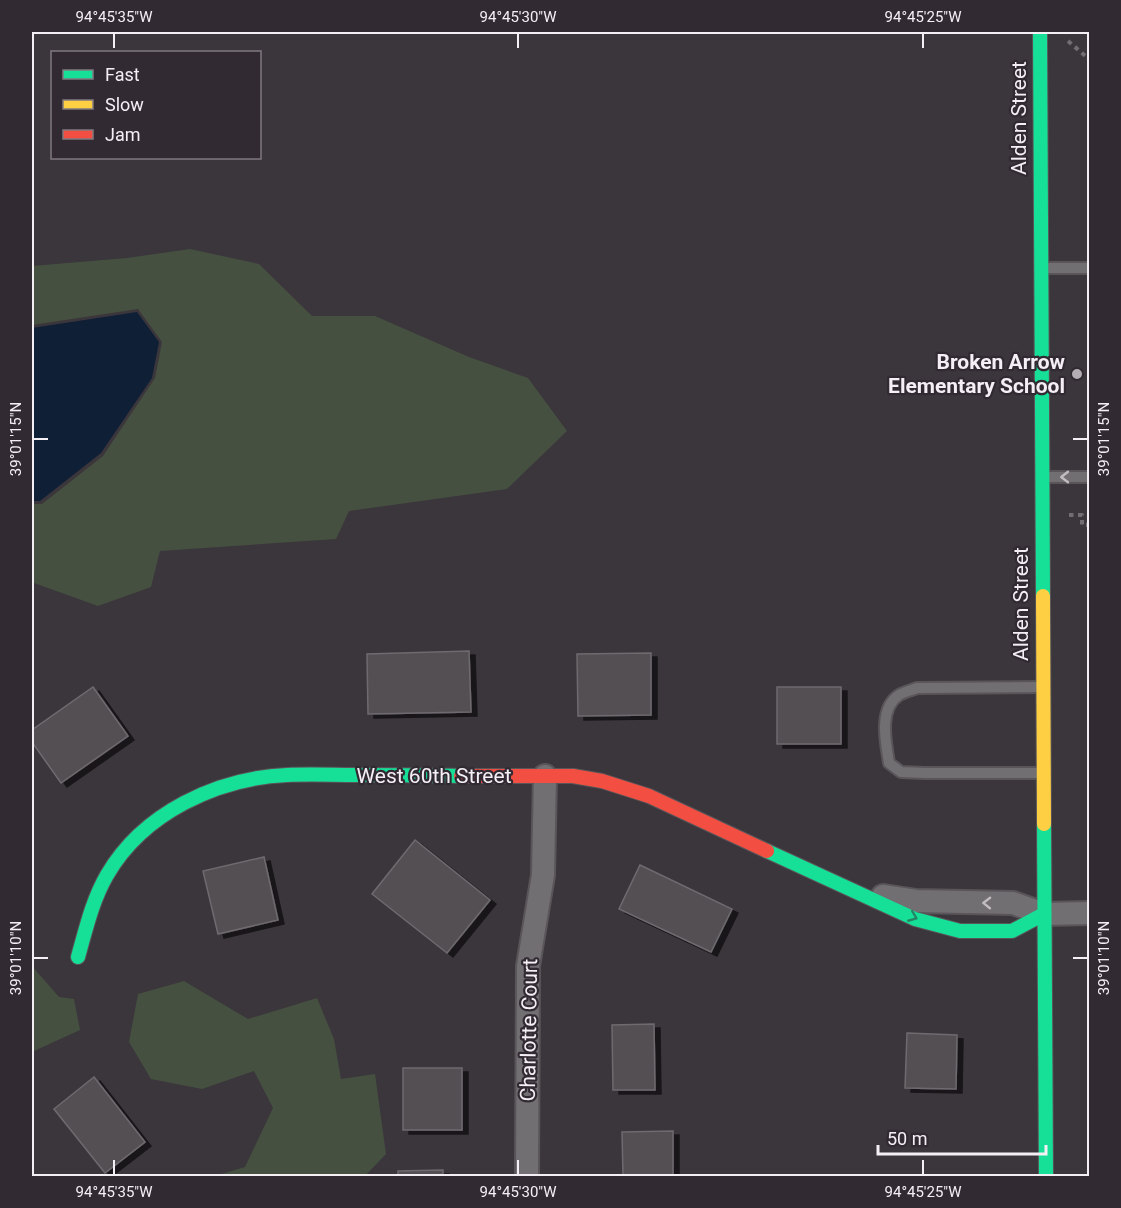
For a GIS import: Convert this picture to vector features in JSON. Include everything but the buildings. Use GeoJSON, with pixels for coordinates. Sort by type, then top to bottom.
{"type":"FeatureCollection","features":[{"type":"Feature","properties":{"kind":"street","name":"Alden Street"},"geometry":{"type":"LineString","coordinates":[[1040,32],[1046,1176]]}},
{"type":"Feature","properties":{"kind":"street","name":"West 60th Street"},"geometry":{"type":"LineString","coordinates":[[78,957],[93,904],[120,856],[142,830],[172,808],[199,793],[230,783],[286,775],[573,776],[604,780],[624,786],[860,892],[916,901],[1013,903],[1044,914]]}},
{"type":"Feature","properties":{"kind":"street","name":"Charlotte Court"},"geometry":{"type":"LineString","coordinates":[[527,1176],[528,966],[543,874],[545,776]]}},
{"type":"Feature","properties":{"kind":"street"},"geometry":{"type":"LineString","coordinates":[[1044,914],[1089,913]]}},
{"type":"Feature","properties":{"kind":"lane"},"geometry":{"type":"LineString","coordinates":[[1041,269],[1089,268]]}},
{"type":"Feature","properties":{"kind":"lane"},"geometry":{"type":"LineString","coordinates":[[1041,477],[1089,477]]}},
{"type":"Feature","properties":{"kind":"lane"},"geometry":{"type":"LineString","coordinates":[[1042,687],[917,688],[898,696],[887,711],[885,738],[889,763],[901,771],[1043,773]]}},
{"type":"Feature","properties":{"kind":"path"},"geometry":{"type":"LineString","coordinates":[[1068,41],[1089,60]]}},
{"type":"Feature","properties":{"kind":"path"},"geometry":{"type":"LineString","coordinates":[[1064,515],[1082,515],[1082,525],[1088,525],[1089,519]]}},
{"type":"Feature","properties":{"kind":"green space"},"geometry":{"type":"Polygon","coordinates":[[[190,249],[259,264],[312,316],[375,316],[469,357],[528,378],[567,431],[507,489],[349,511],[336,539],[160,551],[151,587],[98,606],[34,583],[32,585],[32,504],[42,504],[103,456],[155,378],[162,342],[138,309],[32,325],[32,266],[127,258],[190,249]]]}},
{"type":"Feature","properties":{"kind":"green space"},"geometry":{"type":"Polygon","coordinates":[[[32,966],[59,997],[74,999],[80,1030],[32,1052],[32,966]]]}},
{"type":"Feature","properties":{"kind":"green space"},"geometry":{"type":"Polygon","coordinates":[[[184,981],[248,1019],[317,998],[334,1039],[341,1079],[375,1074],[386,1154],[365,1176],[215,1176],[245,1167],[273,1108],[254,1071],[202,1089],[151,1079],[129,1042],[138,994],[184,981]]]}},
{"type":"Feature","properties":{"kind":"water"},"geometry":{"type":"Polygon","coordinates":[[[137,312],[159,342],[152,378],[101,453],[40,501],[32,501],[32,328],[137,312]]]}},
{"type":"Feature","properties":{"kind":"traffic: fast"},"geometry":{"type":"LineString","coordinates":[[1040,32],[1043,596]]}},
{"type":"Feature","properties":{"kind":"traffic: fast"},"geometry":{"type":"LineString","coordinates":[[78,957],[93,905],[107,875],[122,853],[161,817],[184,803],[234,783],[287,775],[461,776]]}},
{"type":"Feature","properties":{"kind":"traffic: fast"},"geometry":{"type":"LineString","coordinates":[[1044,824],[1046,1176]]}},
{"type":"Feature","properties":{"kind":"traffic: fast"},"geometry":{"type":"LineString","coordinates":[[767,851],[915,919],[960,931],[1012,931],[1044,914]]}},
{"type":"Feature","properties":{"kind":"traffic: slow"},"geometry":{"type":"LineString","coordinates":[[1043,596],[1044,824]]}},
{"type":"Feature","properties":{"kind":"traffic: jam"},"geometry":{"type":"LineString","coordinates":[[461,776],[573,776],[602,781],[649,796],[767,851]]}},
{"type":"Feature","properties":{"kind":"place","name":"Broken Arrow Elementary School"},"geometry":{"type":"Point","coordinates":[1077,374]}}]}
